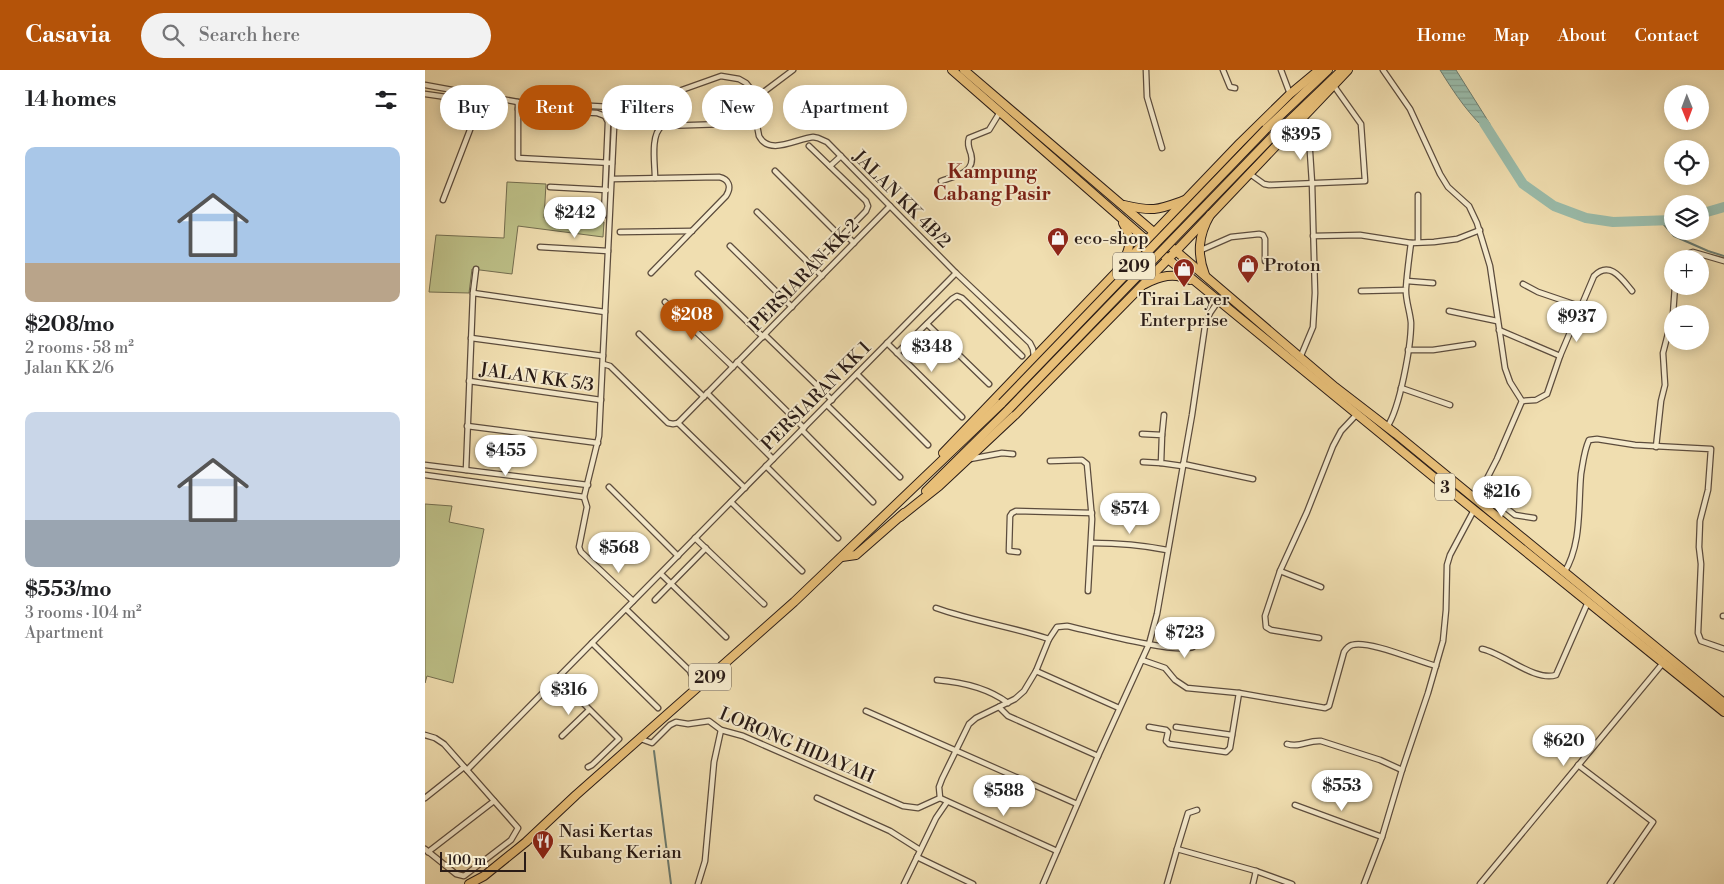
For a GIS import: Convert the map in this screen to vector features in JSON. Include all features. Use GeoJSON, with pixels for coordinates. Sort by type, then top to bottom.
{"type":"FeatureCollection","features":[{"type":"Feature","properties":{"kind":"main road","name":"3"},"geometry":{"type":"LineString","coordinates":[[952,70],[1168,259],[1724,712]]}},
{"type":"Feature","properties":{"kind":"main road","name":"3"},"geometry":{"type":"LineString","coordinates":[[964,70],[1300,358],[1396,434],[1724,703]]}},
{"type":"Feature","properties":{"kind":"main road"},"geometry":{"type":"LineString","coordinates":[[891,510],[1046,344],[1240,142],[1290,94],[1319,70]]}},
{"type":"Feature","properties":{"kind":"main road","name":"209"},"geometry":{"type":"LineString","coordinates":[[469,884],[484,876],[526,842],[842,557],[1002,403],[1266,129],[1327,70]]}},
{"type":"Feature","properties":{"kind":"main road","name":"209"},"geometry":{"type":"LineString","coordinates":[[842,557],[856,556],[900,517],[1009,409],[1273,137],[1342,70]]}},
{"type":"Feature","properties":{"kind":"main road"},"geometry":{"type":"LineString","coordinates":[[900,517],[939,486],[1015,414],[1145,284],[1348,70]]}},
{"type":"Feature","properties":{"kind":"main road"},"geometry":{"type":"LineString","coordinates":[[1122,205],[1144,210],[1155,210],[1185,200]]}},
{"type":"Feature","properties":{"kind":"main road"},"geometry":{"type":"LineString","coordinates":[[1177,208],[1178,218],[1183,229],[1186,232],[1196,230]]}},
{"type":"Feature","properties":{"kind":"main road"},"geometry":{"type":"LineString","coordinates":[[1117,214],[1126,228],[1130,243],[1129,250],[1117,271]]}},
{"type":"Feature","properties":{"kind":"main road"},"geometry":{"type":"LineString","coordinates":[[1206,277],[1200,261],[1199,251],[1202,232],[1210,216]]}},
{"type":"Feature","properties":{"kind":"main road"},"geometry":{"type":"LineString","coordinates":[[1129,259],[1144,259],[1150,262],[1155,273]]}},
{"type":"Feature","properties":{"kind":"main road"},"geometry":{"type":"LineString","coordinates":[[1145,284],[1157,278],[1178,275],[1199,284]]}},
{"type":"Feature","properties":{"kind":"main road"},"geometry":{"type":"LineString","coordinates":[[1394,445],[1398,444],[1399,441],[1396,434]]}},
{"type":"Feature","properties":{"kind":"street"},"geometry":{"type":"LineString","coordinates":[[773,85],[793,70]]}},
{"type":"Feature","properties":{"kind":"street"},"geometry":{"type":"LineString","coordinates":[[1146,70],[1147,97],[1162,148]]}},
{"type":"Feature","properties":{"kind":"street"},"geometry":{"type":"LineString","coordinates":[[1223,70],[1230,87],[1235,88]]}},
{"type":"Feature","properties":{"kind":"street"},"geometry":{"type":"LineString","coordinates":[[1281,70],[1290,94]]}},
{"type":"Feature","properties":{"kind":"street"},"geometry":{"type":"LineString","coordinates":[[1383,70],[1410,109],[1440,174],[1448,187],[1469,206],[1480,230],[1492,273],[1497,321],[1505,368],[1510,382],[1522,401]]}},
{"type":"Feature","properties":{"kind":"street","name":"JALAN KK 4B/2"},"geometry":{"type":"LineString","coordinates":[[692,86],[721,76],[731,76],[747,85]]}},
{"type":"Feature","properties":{"kind":"street","name":"JALAN KK 4B/2"},"geometry":{"type":"LineString","coordinates":[[425,85],[440,88]]}},
{"type":"Feature","properties":{"kind":"street"},"geometry":{"type":"LineString","coordinates":[[1250,174],[1264,184],[1269,185],[1365,181],[1361,124],[1334,86]]}},
{"type":"Feature","properties":{"kind":"street"},"geometry":{"type":"LineString","coordinates":[[425,94],[440,96]]}},
{"type":"Feature","properties":{"kind":"street","name":"JALAN KK 4B/2"},"geometry":{"type":"LineString","coordinates":[[508,100],[518,102]]}},
{"type":"Feature","properties":{"kind":"street"},"geometry":{"type":"LineString","coordinates":[[518,110],[517,155],[519,159],[612,163]]}},
{"type":"Feature","properties":{"kind":"street"},"geometry":{"type":"LineString","coordinates":[[941,181],[964,173],[970,168],[972,161],[967,141],[972,136],[989,130],[1000,112]]}},
{"type":"Feature","properties":{"kind":"street"},"geometry":{"type":"LineString","coordinates":[[655,178],[655,138],[658,129],[662,126],[702,125]]}},
{"type":"Feature","properties":{"kind":"street"},"geometry":{"type":"LineString","coordinates":[[443,200],[470,130]]}},
{"type":"Feature","properties":{"kind":"street"},"geometry":{"type":"LineString","coordinates":[[604,215],[608,130]]}},
{"type":"Feature","properties":{"kind":"street"},"geometry":{"type":"LineString","coordinates":[[613,130],[598,443],[584,497],[587,507],[579,547],[581,552],[633,601]]}},
{"type":"Feature","properties":{"kind":"street","name":"JALAN KK 4B/2"},"geometry":{"type":"LineString","coordinates":[[758,130],[759,136],[766,145],[777,146],[807,138],[818,138],[827,142],[956,273],[1030,343]]}},
{"type":"Feature","properties":{"kind":"street"},"geometry":{"type":"LineString","coordinates":[[1300,358],[1313,327],[1315,293],[1309,137]]}},
{"type":"Feature","properties":{"kind":"street"},"geometry":{"type":"LineString","coordinates":[[809,146],[866,201],[868,206],[866,211],[812,267]]}},
{"type":"Feature","properties":{"kind":"street"},"geometry":{"type":"LineString","coordinates":[[830,166],[841,156]]}},
{"type":"Feature","properties":{"kind":"street"},"geometry":{"type":"LineString","coordinates":[[775,172],[854,243]]}},
{"type":"Feature","properties":{"kind":"street"},"geometry":{"type":"LineString","coordinates":[[611,179],[719,177],[727,180],[730,188],[726,196],[651,273]]}},
{"type":"Feature","properties":{"kind":"street"},"geometry":{"type":"LineString","coordinates":[[551,187],[611,190]]}},
{"type":"Feature","properties":{"kind":"street"},"geometry":{"type":"LineString","coordinates":[[1418,242],[1419,195]]}},
{"type":"Feature","properties":{"kind":"street","name":"PERSIARAN KK 2"},"geometry":{"type":"LineString","coordinates":[[676,424],[890,206]]}},
{"type":"Feature","properties":{"kind":"street"},"geometry":{"type":"LineString","coordinates":[[757,212],[822,276]]}},
{"type":"Feature","properties":{"kind":"street"},"geometry":{"type":"LineString","coordinates":[[1313,236],[1374,236],[1411,243],[1447,242],[1480,230]]}},
{"type":"Feature","properties":{"kind":"street"},"geometry":{"type":"LineString","coordinates":[[620,232],[692,231]]}},
{"type":"Feature","properties":{"kind":"street"},"geometry":{"type":"LineString","coordinates":[[1199,251],[1231,237],[1259,234],[1263,235],[1265,239],[1265,261]]}},
{"type":"Feature","properties":{"kind":"street"},"geometry":{"type":"LineString","coordinates":[[1387,427],[1396,413],[1408,350],[1411,323],[1405,290],[1411,243]]}},
{"type":"Feature","properties":{"kind":"street"},"geometry":{"type":"LineString","coordinates":[[730,246],[792,307]]}},
{"type":"Feature","properties":{"kind":"street"},"geometry":{"type":"LineString","coordinates":[[540,247],[608,251]]}},
{"type":"Feature","properties":{"kind":"street"},"geometry":{"type":"LineString","coordinates":[[1709,256],[1724,260]]}},
{"type":"Feature","properties":{"kind":"street"},"geometry":{"type":"LineString","coordinates":[[466,470],[473,293],[476,269]]}},
{"type":"Feature","properties":{"kind":"street"},"geometry":{"type":"LineString","coordinates":[[1522,401],[1536,400],[1547,394],[1560,356],[1592,281],[1599,271],[1606,270],[1617,273],[1632,291]]}},
{"type":"Feature","properties":{"kind":"street","name":"PERSIARAN KK 1"},"geometry":{"type":"LineString","coordinates":[[425,798],[466,768],[661,574],[956,273]]}},
{"type":"Feature","properties":{"kind":"street"},"geometry":{"type":"LineString","coordinates":[[698,274],[832,400]]}},
{"type":"Feature","properties":{"kind":"street"},"geometry":{"type":"LineString","coordinates":[[1407,281],[1433,283]]}},
{"type":"Feature","properties":{"kind":"street"},"geometry":{"type":"LineString","coordinates":[[1523,284],[1538,292],[1582,307]]}},
{"type":"Feature","properties":{"kind":"street"},"geometry":{"type":"LineString","coordinates":[[1361,291],[1405,290]]}},
{"type":"Feature","properties":{"kind":"street"},"geometry":{"type":"LineString","coordinates":[[473,293],[605,312]]}},
{"type":"Feature","properties":{"kind":"street"},"geometry":{"type":"LineString","coordinates":[[897,353],[952,298],[957,296],[1023,356]]}},
{"type":"Feature","properties":{"kind":"street"},"geometry":{"type":"LineString","coordinates":[[1043,884],[1119,708],[1149,644],[1157,614],[1192,415],[1205,326],[1210,313],[1219,300]]}},
{"type":"Feature","properties":{"kind":"street"},"geometry":{"type":"LineString","coordinates":[[665,302],[733,367]]}},
{"type":"Feature","properties":{"kind":"street"},"geometry":{"type":"LineString","coordinates":[[1449,312],[1497,321]]}},
{"type":"Feature","properties":{"kind":"street"},"geometry":{"type":"LineString","coordinates":[[927,324],[989,384]]}},
{"type":"Feature","properties":{"kind":"street"},"geometry":{"type":"LineString","coordinates":[[1499,330],[1560,356]]}},
{"type":"Feature","properties":{"kind":"street"},"geometry":{"type":"LineString","coordinates":[[639,334],[773,459]]}},
{"type":"Feature","properties":{"kind":"street"},"geometry":{"type":"LineString","coordinates":[[471,338],[603,356]]}},
{"type":"Feature","properties":{"kind":"street"},"geometry":{"type":"LineString","coordinates":[[887,343],[962,416]]}},
{"type":"Feature","properties":{"kind":"street"},"geometry":{"type":"LineString","coordinates":[[1030,343],[1046,344]]}},
{"type":"Feature","properties":{"kind":"street"},"geometry":{"type":"LineString","coordinates":[[1030,343],[1034,357]]}},
{"type":"Feature","properties":{"kind":"street"},"geometry":{"type":"LineString","coordinates":[[1408,350],[1433,350],[1473,344]]}},
{"type":"Feature","properties":{"kind":"street"},"geometry":{"type":"LineString","coordinates":[[1656,447],[1661,400],[1665,385],[1664,349]]}},
{"type":"Feature","properties":{"kind":"street"},"geometry":{"type":"LineString","coordinates":[[737,362],[873,502]]}},
{"type":"Feature","properties":{"kind":"street"},"geometry":{"type":"LineString","coordinates":[[603,364],[610,366],[668,423],[676,424],[745,488]]}},
{"type":"Feature","properties":{"kind":"street"},"geometry":{"type":"LineString","coordinates":[[857,374],[929,445]]}},
{"type":"Feature","properties":{"kind":"street","name":"JALAN KK 5/3"},"geometry":{"type":"LineString","coordinates":[[469,381],[601,400]]}},
{"type":"Feature","properties":{"kind":"street"},"geometry":{"type":"LineString","coordinates":[[1401,388],[1451,405]]}},
{"type":"Feature","properties":{"kind":"street"},"geometry":{"type":"LineString","coordinates":[[1476,500],[1522,401]]}},
{"type":"Feature","properties":{"kind":"street"},"geometry":{"type":"LineString","coordinates":[[827,405],[900,477]]}},
{"type":"Feature","properties":{"kind":"street"},"geometry":{"type":"LineString","coordinates":[[1319,638],[1271,630],[1266,627],[1265,616],[1280,571],[1307,512],[1333,446],[1341,431],[1357,414]]}},
{"type":"Feature","properties":{"kind":"street"},"geometry":{"type":"LineString","coordinates":[[1161,463],[1164,415]]}},
{"type":"Feature","properties":{"kind":"street"},"geometry":{"type":"LineString","coordinates":[[467,426],[598,443]]}},
{"type":"Feature","properties":{"kind":"street"},"geometry":{"type":"LineString","coordinates":[[1142,434],[1162,435]]}},
{"type":"Feature","properties":{"kind":"street"},"geometry":{"type":"LineString","coordinates":[[1565,573],[1576,545],[1583,464],[1589,440],[1597,439],[1656,447],[1711,449],[1708,490],[1700,521],[1699,547],[1701,564],[1698,633],[1701,641],[1724,648]]}},
{"type":"Feature","properties":{"kind":"street"},"geometry":{"type":"LineString","coordinates":[[966,460],[1002,453],[1013,454]]}},
{"type":"Feature","properties":{"kind":"street"},"geometry":{"type":"LineString","coordinates":[[1050,461],[1082,460],[1085,462],[1092,514],[1092,543],[1088,591]]}},
{"type":"Feature","properties":{"kind":"street"},"geometry":{"type":"LineString","coordinates":[[1143,462],[1182,465],[1253,479]]}},
{"type":"Feature","properties":{"kind":"street"},"geometry":{"type":"LineString","coordinates":[[425,465],[588,485]]}},
{"type":"Feature","properties":{"kind":"street"},"geometry":{"type":"LineString","coordinates":[[766,466],[838,538]]}},
{"type":"Feature","properties":{"kind":"street"},"geometry":{"type":"LineString","coordinates":[[449,478],[450,468]]}},
{"type":"Feature","properties":{"kind":"street"},"geometry":{"type":"LineString","coordinates":[[425,475],[584,497]]}},
{"type":"Feature","properties":{"kind":"street"},"geometry":{"type":"LineString","coordinates":[[609,488],[678,556]]}},
{"type":"Feature","properties":{"kind":"street"},"geometry":{"type":"LineString","coordinates":[[1482,489],[1515,515],[1534,518]]}},
{"type":"Feature","properties":{"kind":"street"},"geometry":{"type":"LineString","coordinates":[[731,502],[802,571]]}},
{"type":"Feature","properties":{"kind":"street"},"geometry":{"type":"LineString","coordinates":[[1364,884],[1382,837],[1401,770],[1428,693],[1443,641],[1447,565],[1450,555],[1474,510]]}},
{"type":"Feature","properties":{"kind":"street"},"geometry":{"type":"LineString","coordinates":[[1019,552],[1009,551],[1012,512],[1092,514]]}},
{"type":"Feature","properties":{"kind":"street"},"geometry":{"type":"LineString","coordinates":[[695,538],[764,604]]}},
{"type":"Feature","properties":{"kind":"street"},"geometry":{"type":"LineString","coordinates":[[1092,543],[1143,546],[1167,550]]}},
{"type":"Feature","properties":{"kind":"street"},"geometry":{"type":"LineString","coordinates":[[655,600],[706,548]]}},
{"type":"Feature","properties":{"kind":"street"},"geometry":{"type":"LineString","coordinates":[[1280,571],[1321,587]]}},
{"type":"Feature","properties":{"kind":"street"},"geometry":{"type":"LineString","coordinates":[[661,574],[726,637]]}},
{"type":"Feature","properties":{"kind":"street"},"geometry":{"type":"LineString","coordinates":[[1482,649],[1495,653],[1526,669],[1548,676],[1556,675],[1588,602]]}},
{"type":"Feature","properties":{"kind":"street"},"geometry":{"type":"LineString","coordinates":[[936,608],[965,618],[1017,629],[1049,639]]}},
{"type":"Feature","properties":{"kind":"street"},"geometry":{"type":"LineString","coordinates":[[626,609],[691,674]]}},
{"type":"Feature","properties":{"kind":"street"},"geometry":{"type":"LineString","coordinates":[[1057,851],[940,798],[939,786],[969,724],[976,718],[1020,696],[1036,671],[1053,631],[1061,626],[1149,644],[1188,649],[1196,643],[1197,633]]}},
{"type":"Feature","properties":{"kind":"street"},"geometry":{"type":"LineString","coordinates":[[592,643],[658,708]]}},
{"type":"Feature","properties":{"kind":"street"},"geometry":{"type":"LineString","coordinates":[[1142,660],[1165,668],[1175,680],[1187,688],[1239,693],[1327,707],[1347,647],[1367,644],[1435,666]]}},
{"type":"Feature","properties":{"kind":"street"},"geometry":{"type":"LineString","coordinates":[[1480,884],[1663,663]]}},
{"type":"Feature","properties":{"kind":"street"},"geometry":{"type":"LineString","coordinates":[[1036,671],[1119,708]]}},
{"type":"Feature","properties":{"kind":"street"},"geometry":{"type":"LineString","coordinates":[[557,678],[619,739],[592,765],[587,767]]}},
{"type":"Feature","properties":{"kind":"street"},"geometry":{"type":"LineString","coordinates":[[937,680],[954,681],[993,693],[1008,703]]}},
{"type":"Feature","properties":{"kind":"street"},"geometry":{"type":"LineString","coordinates":[[1149,727],[1166,730],[1168,732],[1166,741],[1169,744],[1222,753],[1226,752],[1230,748],[1239,693]]}},
{"type":"Feature","properties":{"kind":"street"},"geometry":{"type":"LineString","coordinates":[[999,707],[1007,716],[1098,756]]}},
{"type":"Feature","properties":{"kind":"street"},"geometry":{"type":"LineString","coordinates":[[562,736],[589,710]]}},
{"type":"Feature","properties":{"kind":"street"},"geometry":{"type":"LineString","coordinates":[[866,711],[956,749],[1077,804]]}},
{"type":"Feature","properties":{"kind":"street","name":"LORONG HIDAYAH"},"geometry":{"type":"LineString","coordinates":[[641,739],[652,743],[669,725],[676,722],[688,724],[709,722],[721,730],[743,736],[903,806],[918,808],[940,798]]}},
{"type":"Feature","properties":{"kind":"street"},"geometry":{"type":"LineString","coordinates":[[1176,727],[1232,735]]}},
{"type":"Feature","properties":{"kind":"street"},"geometry":{"type":"LineString","coordinates":[[698,884],[705,861],[714,762],[721,730]]}},
{"type":"Feature","properties":{"kind":"street"},"geometry":{"type":"LineString","coordinates":[[425,736],[435,738],[444,744],[466,768],[494,800],[518,828],[511,840],[467,875],[455,874],[427,851],[494,800]]}},
{"type":"Feature","properties":{"kind":"street"},"geometry":{"type":"LineString","coordinates":[[1287,744],[1302,746],[1313,740],[1380,760],[1401,770]]}},
{"type":"Feature","properties":{"kind":"street"},"geometry":{"type":"LineString","coordinates":[[1578,765],[1653,822],[1610,884]]}},
{"type":"Feature","properties":{"kind":"street"},"geometry":{"type":"LineString","coordinates":[[817,798],[890,831],[921,850]]}},
{"type":"Feature","properties":{"kind":"street"},"geometry":{"type":"LineString","coordinates":[[904,884],[939,812],[947,802]]}},
{"type":"Feature","properties":{"kind":"street"},"geometry":{"type":"LineString","coordinates":[[1295,805],[1382,837]]}},
{"type":"Feature","properties":{"kind":"street"},"geometry":{"type":"LineString","coordinates":[[1167,884],[1188,813],[1197,810]]}},
{"type":"Feature","properties":{"kind":"street"},"geometry":{"type":"LineString","coordinates":[[1177,849],[1256,871],[1292,884]]}},
{"type":"Feature","properties":{"kind":"street"},"geometry":{"type":"LineString","coordinates":[[917,857],[973,884]]}},
{"type":"Feature","properties":{"kind":"street"},"geometry":{"type":"LineString","coordinates":[[1253,884],[1256,871]]}},
{"type":"Feature","properties":{"kind":"green space"},"geometry":{"type":"Polygon","coordinates":[[[507,182],[546,184],[544,218],[604,222],[603,237],[518,226],[512,274],[472,269],[469,293],[429,292],[436,235],[504,238],[507,182]]]}},
{"type":"Feature","properties":{"kind":"green space"},"geometry":{"type":"Polygon","coordinates":[[[425,504],[452,506],[449,522],[484,529],[453,683],[427,676],[425,683],[425,504]]]}},
{"type":"Feature","properties":{"kind":"shaded area"},"geometry":{"type":"Polygon","coordinates":[[[1440,70],[1456,70],[1490,124],[1492,135],[1470,113],[1440,70]]]}},
{"type":"Feature","properties":{"kind":"waterway"},"geometry":{"type":"LineString","coordinates":[[1484,123],[1523,184],[1554,206],[1586,218],[1613,222],[1664,220]]}},
{"type":"Feature","properties":{"kind":"waterway"},"geometry":{"type":"LineString","coordinates":[[1709,211],[1724,207]]}},
{"type":"Feature","properties":{"kind":"waterway"},"geometry":{"type":"LineString","coordinates":[[1660,220],[1674,236],[1724,256]]}},
{"type":"Feature","properties":{"kind":"waterway"},"geometry":{"type":"LineString","coordinates":[[654,751],[671,884]]}},
{"type":"Feature","properties":{"kind":"place","name":"eco-shop"},"geometry":{"type":"Point","coordinates":[1058,257]}},
{"type":"Feature","properties":{"kind":"place","name":"Proton"},"geometry":{"type":"Point","coordinates":[1248,284]}},
{"type":"Feature","properties":{"kind":"place","name":"Tirai Layer Enterprise"},"geometry":{"type":"Point","coordinates":[1184,288]}},
{"type":"Feature","properties":{"kind":"place","name":"Nasi Kertas Kubang Kerian"},"geometry":{"type":"Point","coordinates":[543,860]}},
{"type":"Feature","properties":{"kind":"district","name":"Kampung Cabang Pasir"},"geometry":{"type":"Point","coordinates":[992,182]}}]}
